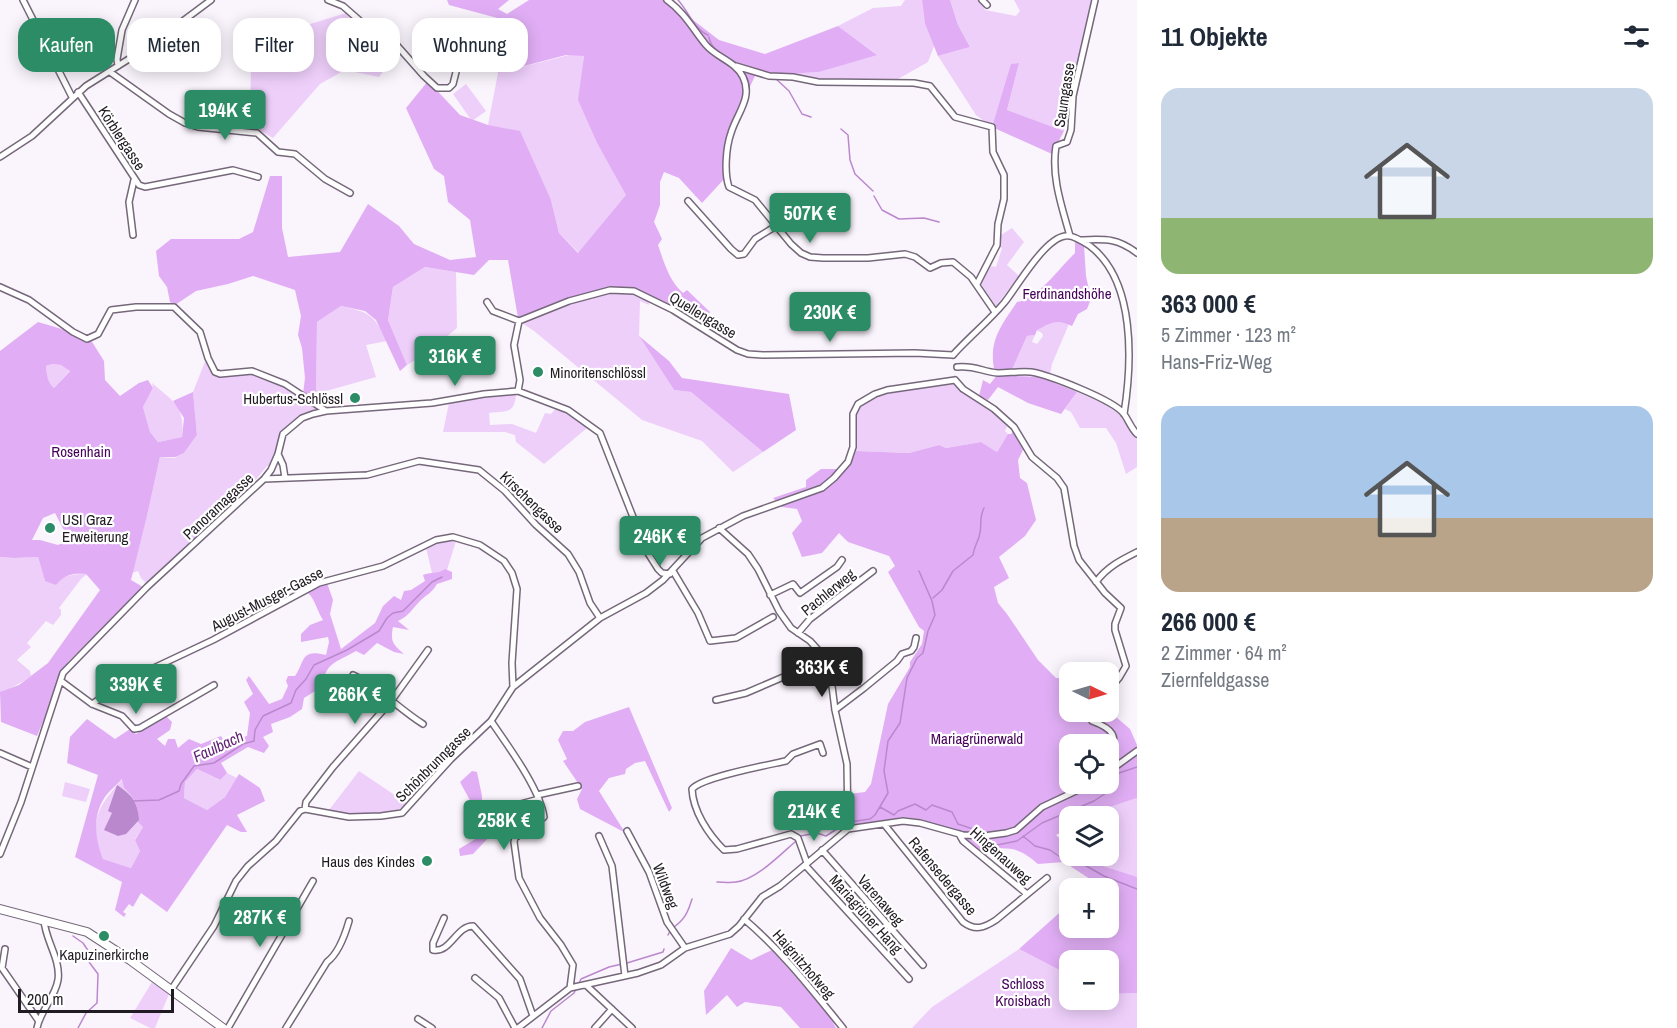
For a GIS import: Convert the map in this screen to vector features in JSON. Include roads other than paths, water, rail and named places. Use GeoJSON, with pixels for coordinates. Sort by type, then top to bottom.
{"type":"FeatureCollection","features":[{"type":"Feature","properties":{"kind":"main road"},"geometry":{"type":"LineString","coordinates":[[0,909],[72,927],[90,934],[223,1028]]}},
{"type":"Feature","properties":{"kind":"street"},"geometry":{"type":"LineString","coordinates":[[23,0],[72,97]]}},
{"type":"Feature","properties":{"kind":"street"},"geometry":{"type":"LineString","coordinates":[[118,66],[118,47],[122,30],[135,0]]}},
{"type":"Feature","properties":{"kind":"street"},"geometry":{"type":"LineString","coordinates":[[115,68],[178,26],[211,0]]}},
{"type":"Feature","properties":{"kind":"street"},"geometry":{"type":"LineString","coordinates":[[328,0],[344,6],[367,27],[393,40],[412,62]]}},
{"type":"Feature","properties":{"kind":"street"},"geometry":{"type":"LineString","coordinates":[[667,0],[678,8],[707,47],[736,66],[769,76],[793,77],[818,82],[914,83],[930,86],[955,117],[992,127],[993,152],[1004,175],[1004,199],[998,224],[997,245],[977,284]]}},
{"type":"Feature","properties":{"kind":"street","name":"Saumgasse"},"geometry":{"type":"LineString","coordinates":[[1070,236],[1057,187],[1055,153],[1056,146],[1067,142],[1070,135],[1072,96],[1095,0]]}},
{"type":"Feature","properties":{"kind":"street"},"geometry":{"type":"LineString","coordinates":[[736,66],[747,88],[747,99],[730,135],[726,180],[729,187],[755,200],[790,244],[801,253],[810,257],[823,258],[868,258],[905,254],[915,257],[930,268],[941,263],[953,262],[977,284],[995,312]]}},
{"type":"Feature","properties":{"kind":"street"},"geometry":{"type":"LineString","coordinates":[[0,157],[32,136],[78,92],[110,72],[184,123],[198,127],[257,133],[278,152],[295,154],[319,175],[350,194]]}},
{"type":"Feature","properties":{"kind":"street"},"geometry":{"type":"LineString","coordinates":[[421,72],[437,88],[449,88],[453,84],[456,72]]}},
{"type":"Feature","properties":{"kind":"street","name":"Körblergasse"},"geometry":{"type":"LineString","coordinates":[[78,92],[139,185],[144,187],[233,170],[258,177]]}},
{"type":"Feature","properties":{"kind":"street"},"geometry":{"type":"LineString","coordinates":[[133,235],[129,202],[134,180]]}},
{"type":"Feature","properties":{"kind":"street"},"geometry":{"type":"LineString","coordinates":[[688,201],[738,255],[744,254],[755,239],[776,226]]}},
{"type":"Feature","properties":{"kind":"street"},"geometry":{"type":"LineString","coordinates":[[1119,678],[1124,671],[1126,661],[1115,630],[1121,608],[1086,570],[1077,553],[1064,488],[1057,478],[1032,457],[1014,427],[994,409],[963,389],[955,380],[957,367],[953,355],[995,312],[1048,248],[1063,236],[1080,240],[1095,250],[1105,262],[1124,303],[1128,328],[1128,380],[1124,414],[1127,422],[1137,434]]}},
{"type":"Feature","properties":{"kind":"street"},"geometry":{"type":"LineString","coordinates":[[1080,240],[1119,241],[1137,253]]}},
{"type":"Feature","properties":{"kind":"street"},"geometry":{"type":"LineString","coordinates":[[0,287],[29,300],[87,339],[98,334],[111,310],[130,307],[174,307],[200,332],[215,372],[220,374],[252,371],[285,384],[326,411]]}},
{"type":"Feature","properties":{"kind":"street","name":"Quellengasse"},"geometry":{"type":"LineString","coordinates":[[519,321],[560,304],[590,295],[610,290],[634,291],[673,310],[737,350],[748,354],[915,353],[953,355]]}},
{"type":"Feature","properties":{"kind":"street"},"geometry":{"type":"LineString","coordinates":[[487,302],[493,311],[519,321],[514,345],[520,380],[518,391]]}},
{"type":"Feature","properties":{"kind":"street"},"geometry":{"type":"LineString","coordinates":[[957,367],[974,366],[994,372],[1030,372],[1048,376],[1101,399],[1124,414]]}},
{"type":"Feature","properties":{"kind":"street","name":"Schönbrunngasse"},"geometry":{"type":"LineString","coordinates":[[306,809],[349,817],[402,813],[491,721],[513,687],[600,618],[646,593],[671,572],[702,538],[744,516],[822,488],[829,483],[848,462],[852,453],[853,414],[858,404],[864,399],[887,390],[955,380]]}},
{"type":"Feature","properties":{"kind":"street","name":"Panoramagasse"},"geometry":{"type":"LineString","coordinates":[[0,854],[63,673],[147,587],[264,479],[271,470],[284,434],[302,418],[326,411],[414,405],[494,392],[518,391],[568,410],[600,433],[646,550],[662,573],[671,572]]}},
{"type":"Feature","properties":{"kind":"street"},"geometry":{"type":"LineString","coordinates":[[278,454],[285,478]]}},
{"type":"Feature","properties":{"kind":"street","name":"Kirschengasse"},"geometry":{"type":"LineString","coordinates":[[264,479],[367,475],[419,461],[479,470],[495,482],[536,525],[568,554],[579,572],[590,603],[600,618]]}},
{"type":"Feature","properties":{"kind":"street"},"geometry":{"type":"LineString","coordinates":[[719,528],[748,554],[759,569],[770,595],[791,628],[821,652],[830,667],[835,710],[847,764],[848,825]]}},
{"type":"Feature","properties":{"kind":"street","name":"August-Musger-Gasse"},"geometry":{"type":"LineString","coordinates":[[92,704],[123,682],[213,640],[319,583],[375,569],[436,540],[453,537],[472,542],[504,561],[516,581],[518,589],[512,663],[513,687]]}},
{"type":"Feature","properties":{"kind":"street"},"geometry":{"type":"LineString","coordinates":[[1096,582],[1102,573],[1114,564],[1137,552]]}},
{"type":"Feature","properties":{"kind":"street"},"geometry":{"type":"LineString","coordinates":[[770,595],[793,584],[800,592],[837,567],[842,560]]}},
{"type":"Feature","properties":{"kind":"street","name":"Pachlerweg"},"geometry":{"type":"LineString","coordinates":[[798,633],[810,619],[873,571]]}},
{"type":"Feature","properties":{"kind":"street"},"geometry":{"type":"LineString","coordinates":[[671,572],[698,613],[710,640],[736,638],[773,617]]}},
{"type":"Feature","properties":{"kind":"street"},"geometry":{"type":"LineString","coordinates":[[835,710],[897,661],[902,654],[911,651],[916,638]]}},
{"type":"Feature","properties":{"kind":"street"},"geometry":{"type":"LineString","coordinates":[[171,990],[214,926],[240,876],[276,841],[293,818],[306,809],[306,802],[333,767],[392,700],[428,650]]}},
{"type":"Feature","properties":{"kind":"street"},"geometry":{"type":"LineString","coordinates":[[716,700],[746,693],[816,663],[830,667]]}},
{"type":"Feature","properties":{"kind":"street"},"geometry":{"type":"LineString","coordinates":[[353,675],[392,700],[423,724]]}},
{"type":"Feature","properties":{"kind":"street"},"geometry":{"type":"LineString","coordinates":[[61,681],[92,704],[122,716],[132,728],[137,729],[213,685]]}},
{"type":"Feature","properties":{"kind":"street"},"geometry":{"type":"LineString","coordinates":[[491,721],[508,741],[538,797],[544,818],[515,838],[514,842],[519,878],[540,918],[571,961],[574,987]]}},
{"type":"Feature","properties":{"kind":"street"},"geometry":{"type":"LineString","coordinates":[[1094,722],[1112,734]]}},
{"type":"Feature","properties":{"kind":"street","name":"Mariagrüner Hang"},"geometry":{"type":"LineString","coordinates":[[823,753],[820,744],[793,754],[790,759],[697,784],[692,789],[695,807],[709,832],[723,850],[737,849],[790,834],[798,838],[806,864],[909,979]]}},
{"type":"Feature","properties":{"kind":"street"},"geometry":{"type":"LineString","coordinates":[[1119,764],[1137,751]]}},
{"type":"Feature","properties":{"kind":"street"},"geometry":{"type":"LineString","coordinates":[[0,753],[32,767]]}},
{"type":"Feature","properties":{"kind":"street"},"geometry":{"type":"LineString","coordinates":[[491,812],[578,786]]}},
{"type":"Feature","properties":{"kind":"street"},"geometry":{"type":"LineString","coordinates":[[475,978],[499,998],[517,1028],[574,987],[625,976],[661,965],[685,948],[730,934],[762,897],[780,886],[848,825],[903,821],[959,834],[984,836],[1006,833],[1016,830],[1042,807],[1070,794]]}},
{"type":"Feature","properties":{"kind":"street","name":"Rafensedergasse"},"geometry":{"type":"LineString","coordinates":[[884,824],[963,922],[973,928],[987,926],[1047,878]]}},
{"type":"Feature","properties":{"kind":"street","name":"Wildweg"},"geometry":{"type":"LineString","coordinates":[[627,831],[649,872],[667,922],[685,948]]}},
{"type":"Feature","properties":{"kind":"street","name":"Hingenauweg"},"geometry":{"type":"LineString","coordinates":[[959,834],[963,842],[1027,894]]}},
{"type":"Feature","properties":{"kind":"street"},"geometry":{"type":"LineString","coordinates":[[599,836],[612,866],[625,976]]}},
{"type":"Feature","properties":{"kind":"street","name":"Varenaweg"},"geometry":{"type":"LineString","coordinates":[[822,850],[923,965]]}},
{"type":"Feature","properties":{"kind":"street"},"geometry":{"type":"LineString","coordinates":[[228,1028],[313,881]]}},
{"type":"Feature","properties":{"kind":"street"},"geometry":{"type":"LineString","coordinates":[[444,918],[433,943],[433,950],[441,951],[464,929],[473,926],[520,979],[533,1016]]}},
{"type":"Feature","properties":{"kind":"street","name":"Haignitzhofweg"},"geometry":{"type":"LineString","coordinates":[[744,919],[784,957],[843,1028]]}},
{"type":"Feature","properties":{"kind":"street"},"geometry":{"type":"LineString","coordinates":[[37,1028],[38,1020],[55,991],[58,980],[56,961],[44,929],[44,920]]}},
{"type":"Feature","properties":{"kind":"street"},"geometry":{"type":"LineString","coordinates":[[286,1028],[327,962],[332,958],[344,937],[349,921]]}},
{"type":"Feature","properties":{"kind":"street"},"geometry":{"type":"LineString","coordinates":[[5,950],[2,968],[38,1020]]}},
{"type":"Feature","properties":{"kind":"street"},"geometry":{"type":"LineString","coordinates":[[586,985],[632,1028]]}},
{"type":"Feature","properties":{"kind":"street"},"geometry":{"type":"LineString","coordinates":[[595,1028],[612,1009]]}},
{"type":"Feature","properties":{"kind":"street"},"geometry":{"type":"LineString","coordinates":[[418,1019],[432,1028]]}},
{"type":"Feature","properties":{"kind":"waterway"},"geometry":{"type":"LineString","coordinates":[[678,0],[695,25],[708,35]]}},
{"type":"Feature","properties":{"kind":"waterway"},"geometry":{"type":"LineString","coordinates":[[709,37],[716,50],[738,64]]}},
{"type":"Feature","properties":{"kind":"waterway"},"geometry":{"type":"LineString","coordinates":[[757,69],[770,73]]}},
{"type":"Feature","properties":{"kind":"waterway"},"geometry":{"type":"LineString","coordinates":[[775,78],[789,91],[802,114],[811,117]]}},
{"type":"Feature","properties":{"kind":"waterway"},"geometry":{"type":"LineString","coordinates":[[841,129],[848,135],[850,160],[855,174],[873,191]]}},
{"type":"Feature","properties":{"kind":"waterway"},"geometry":{"type":"LineString","coordinates":[[874,196],[882,210],[899,219],[924,218],[939,222]]}},
{"type":"Feature","properties":{"kind":"waterway"},"geometry":{"type":"LineString","coordinates":[[933,598],[942,590],[953,571],[973,555],[980,533],[984,508]]}},
{"type":"Feature","properties":{"kind":"waterway"},"geometry":{"type":"LineString","coordinates":[[850,822],[870,819],[875,815],[888,793],[884,771],[888,741],[900,723],[907,678],[917,658],[923,653],[928,631],[935,615],[932,601],[919,571]]}},
{"type":"Feature","properties":{"kind":"waterway","name":"Faulbach"},"geometry":{"type":"LineString","coordinates":[[132,801],[159,800],[179,791],[181,784],[194,766],[214,763],[243,744],[254,741],[255,730],[263,716],[291,703],[296,690],[314,665],[347,650],[379,631],[387,618],[393,613],[403,611],[432,582],[442,577]]}},
{"type":"Feature","properties":{"kind":"waterway"},"geometry":{"type":"LineString","coordinates":[[982,839],[997,845],[1017,841],[1042,823],[1094,801],[1106,793],[1119,773],[1137,767]]}},
{"type":"Feature","properties":{"kind":"waterway"},"geometry":{"type":"LineString","coordinates":[[880,807],[894,815],[915,804],[926,810],[932,805],[952,812],[958,824],[976,830],[977,833]]}},
{"type":"Feature","properties":{"kind":"waterway"},"geometry":{"type":"LineString","coordinates":[[800,836],[817,833],[826,836],[846,823]]}},
{"type":"Feature","properties":{"kind":"waterway"},"geometry":{"type":"LineString","coordinates":[[1023,836],[1035,846],[1050,850],[1063,859],[1072,858],[1104,876],[1137,889]]}},
{"type":"Feature","properties":{"kind":"waterway"},"geometry":{"type":"LineString","coordinates":[[717,882],[736,882],[752,877],[796,841]]}},
{"type":"Feature","properties":{"kind":"waterway"},"geometry":{"type":"LineString","coordinates":[[674,927],[686,915],[692,899]]}},
{"type":"Feature","properties":{"kind":"waterway"},"geometry":{"type":"LineString","coordinates":[[668,935],[670,931]]}},
{"type":"Feature","properties":{"kind":"waterway","name":"Faulbach"},"geometry":{"type":"LineString","coordinates":[[73,936],[83,943],[89,952],[86,958],[98,974],[97,1003],[86,1013],[78,1028]]}},
{"type":"Feature","properties":{"kind":"waterway"},"geometry":{"type":"LineString","coordinates":[[627,963],[663,952],[664,949]]}},
{"type":"Feature","properties":{"kind":"waterway"},"geometry":{"type":"LineString","coordinates":[[542,1028],[551,1011],[574,993],[581,979],[622,964]]}},
{"type":"Feature","properties":{"kind":"place","name":"Minoritenschlössl"},"geometry":{"type":"Point","coordinates":[538,372]}},
{"type":"Feature","properties":{"kind":"place","name":"Hubertus-Schlössl"},"geometry":{"type":"Point","coordinates":[355,398]}},
{"type":"Feature","properties":{"kind":"place","name":"USI Graz Erweiterung"},"geometry":{"type":"Point","coordinates":[50,528]}},
{"type":"Feature","properties":{"kind":"place","name":"Haus des Kindes"},"geometry":{"type":"Point","coordinates":[427,861]}},
{"type":"Feature","properties":{"kind":"place","name":"Kapuzinerkirche"},"geometry":{"type":"Point","coordinates":[104,936]}},
{"type":"Feature","properties":{"kind":"park label","name":"Ferdinandshöhe"},"geometry":{"type":"Point","coordinates":[1067,293]}},
{"type":"Feature","properties":{"kind":"park label","name":"Rosenhain"},"geometry":{"type":"Point","coordinates":[81,451]}},
{"type":"Feature","properties":{"kind":"park label","name":"Mariagrünerwald"},"geometry":{"type":"Point","coordinates":[977,738]}},
{"type":"Feature","properties":{"kind":"park label","name":"Schloss Kroisbach"},"geometry":{"type":"Point","coordinates":[1023,992]}}]}
